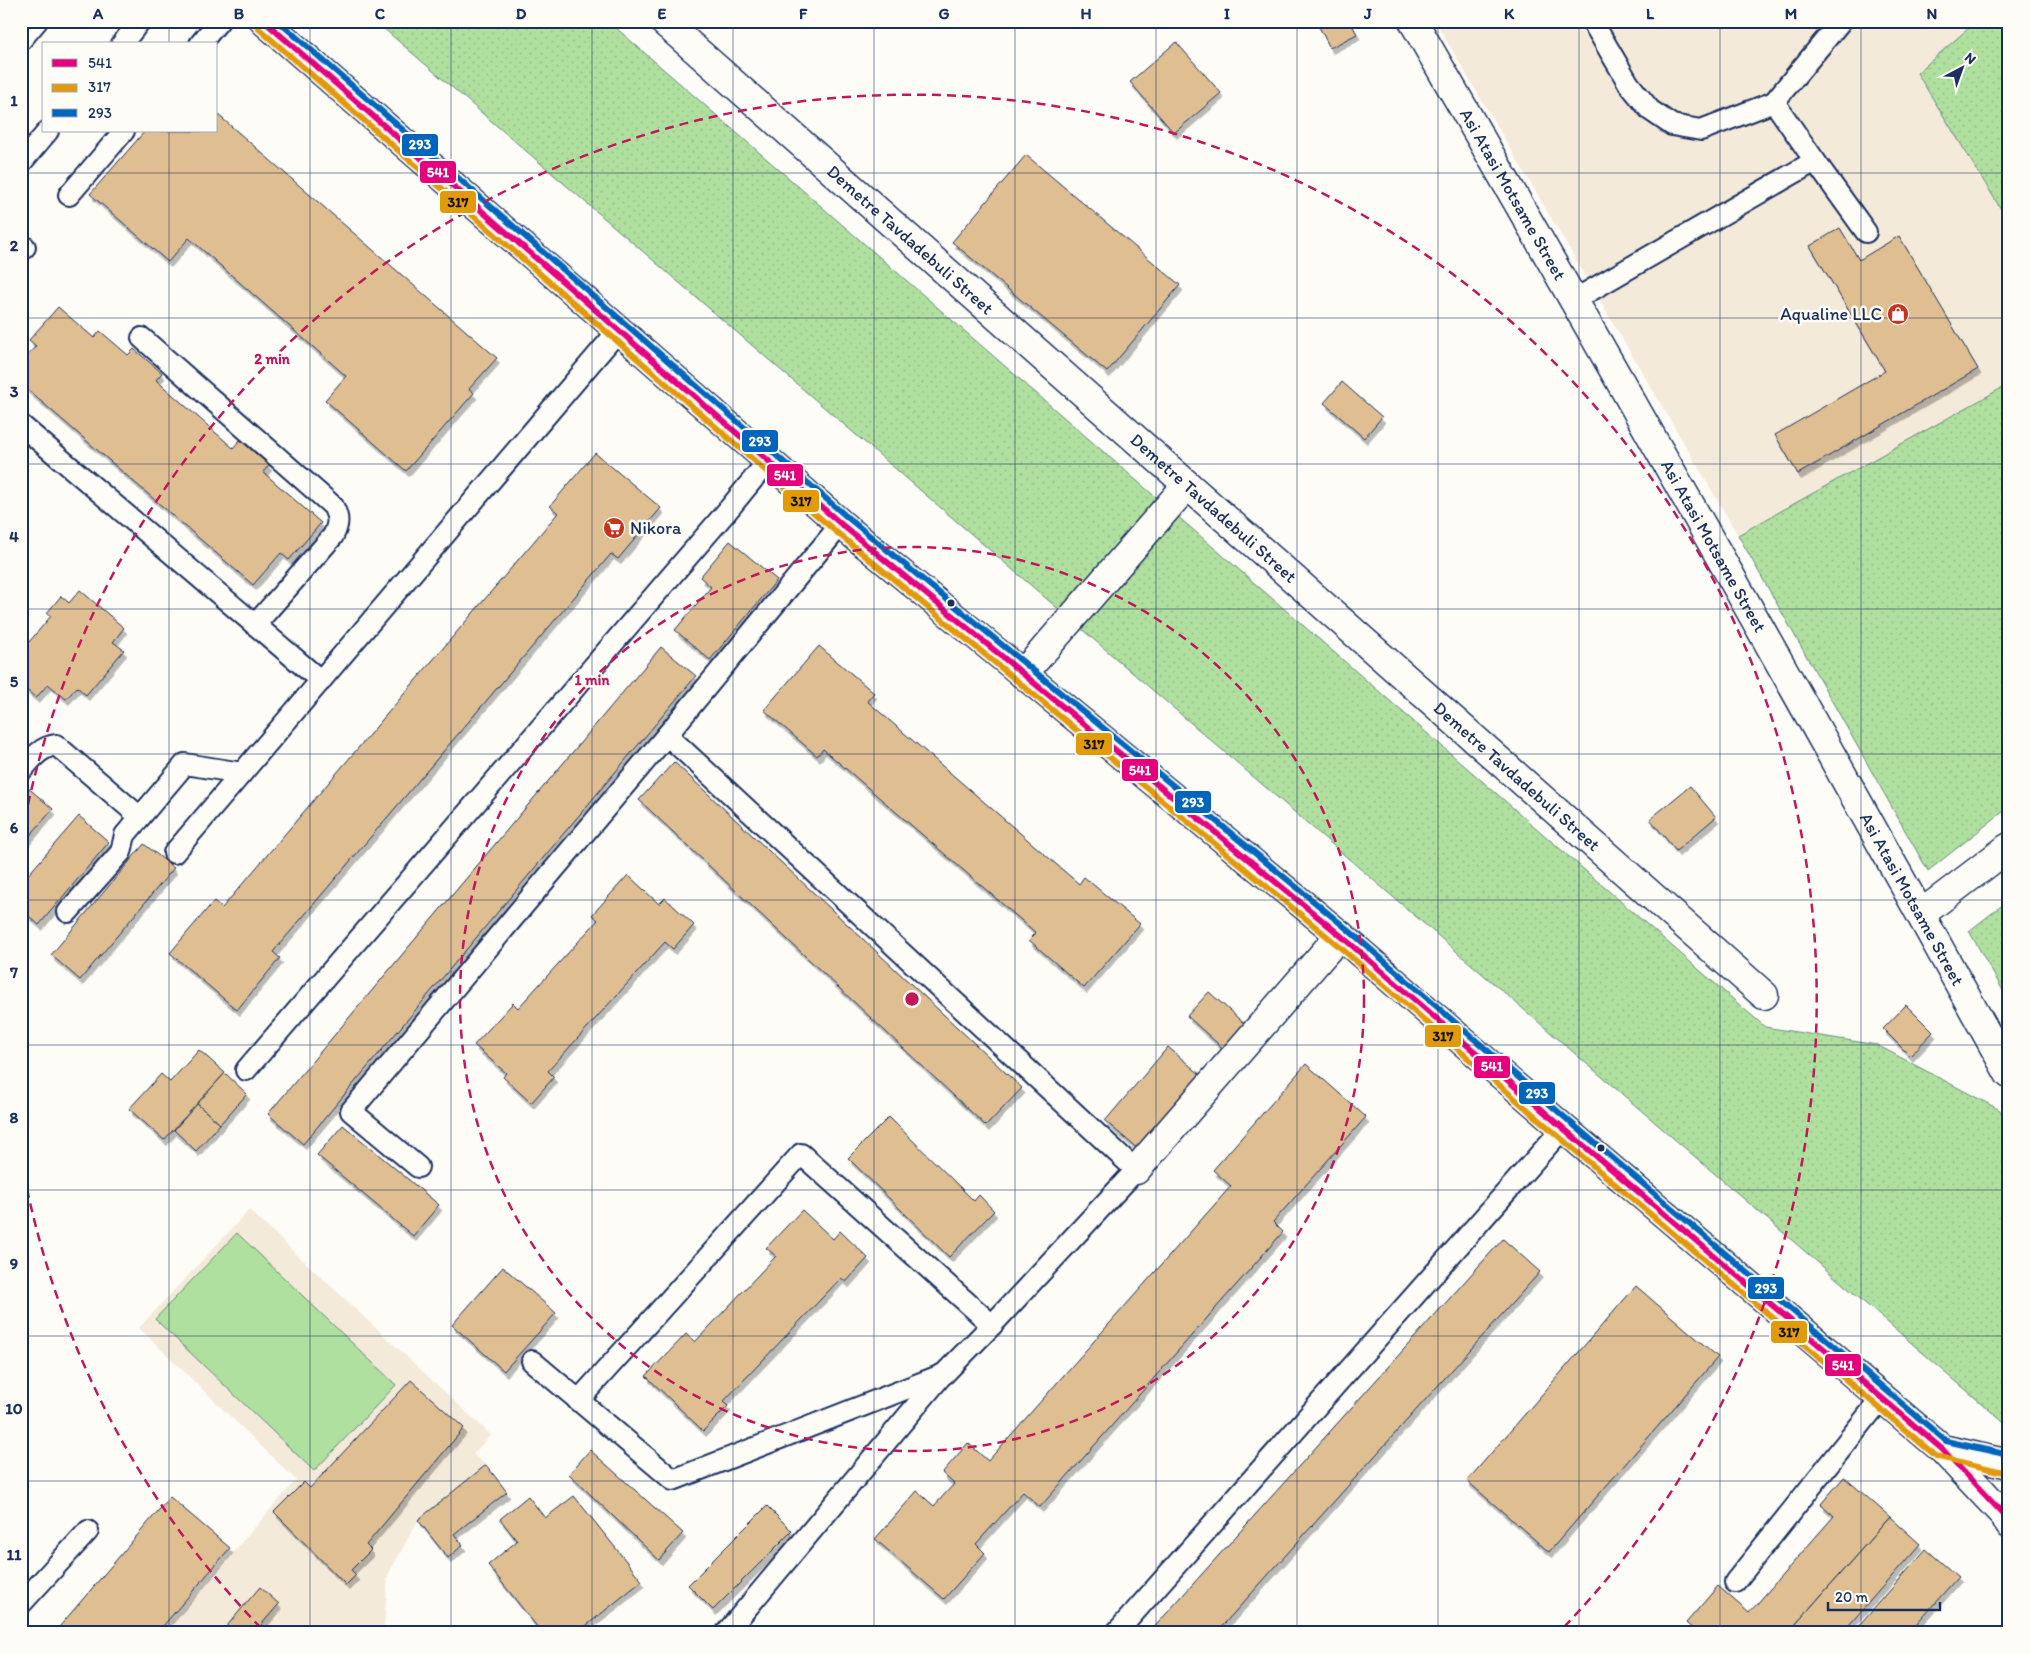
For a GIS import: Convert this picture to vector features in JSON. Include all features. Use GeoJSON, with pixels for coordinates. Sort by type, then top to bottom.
{"type":"FeatureCollection","features":[{"type":"Feature","properties":{"kind":"street"},"geometry":{"type":"LineString","coordinates":[[264,21],[841,524],[1340,935],[1881,1399],[1942,1449],[2008,1519]]}},
{"type":"Feature","properties":{"kind":"street","name":"Demetre Tavdadebuli Street"},"geometry":{"type":"LineString","coordinates":[[663,21],[1764,995]]}},
{"type":"Feature","properties":{"kind":"street","name":"Asi Atasi Motsame Street"},"geometry":{"type":"LineString","coordinates":[[1413,21],[1574,300],[1921,914],[2009,1074]]}},
{"type":"Feature","properties":{"kind":"street"},"geometry":{"type":"LineString","coordinates":[[1022,674],[1187,485]]}},
{"type":"Feature","properties":{"kind":"street"},"geometry":{"type":"LineString","coordinates":[[1921,914],[2009,847]]}},
{"type":"Feature","properties":{"kind":"street"},"geometry":{"type":"LineString","coordinates":[[1136,1170],[1340,935]]}},
{"type":"Feature","properties":{"kind":"street"},"geometry":{"type":"LineString","coordinates":[[1942,1449],[2009,1464]]}},
{"type":"Feature","properties":{"kind":"lane"},"geometry":{"type":"LineString","coordinates":[[21,40],[37,21]]}},
{"type":"Feature","properties":{"kind":"lane"},"geometry":{"type":"LineString","coordinates":[[124,42],[140,21]]}},
{"type":"Feature","properties":{"kind":"lane"},"geometry":{"type":"LineString","coordinates":[[202,42],[219,21]]}},
{"type":"Feature","properties":{"kind":"lane"},"geometry":{"type":"LineString","coordinates":[[1592,21],[1629,84],[1650,110],[1672,125],[1701,130],[1774,102],[1841,21]]}},
{"type":"Feature","properties":{"kind":"lane"},"geometry":{"type":"LineString","coordinates":[[1774,102],[1866,232]]}},
{"type":"Feature","properties":{"kind":"lane"},"geometry":{"type":"LineString","coordinates":[[21,163],[47,132]]}},
{"type":"Feature","properties":{"kind":"lane"},"geometry":{"type":"LineString","coordinates":[[69,195],[123,132]]}},
{"type":"Feature","properties":{"kind":"lane"},"geometry":{"type":"LineString","coordinates":[[1574,300],[1815,161]]}},
{"type":"Feature","properties":{"kind":"lane"},"geometry":{"type":"LineString","coordinates":[[174,853],[618,331]]}},
{"type":"Feature","properties":{"kind":"lane"},"geometry":{"type":"LineString","coordinates":[[142,338],[333,506],[337,516],[339,525],[333,536],[255,625]]}},
{"type":"Feature","properties":{"kind":"lane"},"geometry":{"type":"LineString","coordinates":[[21,424],[321,681]]}},
{"type":"Feature","properties":{"kind":"lane"},"geometry":{"type":"LineString","coordinates":[[246,1070],[728,510],[768,461]]}},
{"type":"Feature","properties":{"kind":"lane"},"geometry":{"type":"LineString","coordinates":[[418,1167],[352,1111],[841,524]]}},
{"type":"Feature","properties":{"kind":"lane"},"geometry":{"type":"LineString","coordinates":[[667,735],[1136,1170],[944,1374],[726,1633]]}},
{"type":"Feature","properties":{"kind":"lane"},"geometry":{"type":"LineString","coordinates":[[21,771],[46,746],[56,745],[140,817]]}},
{"type":"Feature","properties":{"kind":"lane"},"geometry":{"type":"LineString","coordinates":[[68,912],[121,852],[125,835],[185,764],[242,773]]}},
{"type":"Feature","properties":{"kind":"lane"},"geometry":{"type":"LineString","coordinates":[[1116,1633],[1564,1128]]}},
{"type":"Feature","properties":{"kind":"lane"},"geometry":{"type":"LineString","coordinates":[[578,1401],[801,1154],[992,1325]]}},
{"type":"Feature","properties":{"kind":"lane"},"geometry":{"type":"LineString","coordinates":[[532,1361],[673,1480],[944,1374]]}},
{"type":"Feature","properties":{"kind":"lane"},"geometry":{"type":"LineString","coordinates":[[1735,1582],[1881,1399]]}},
{"type":"Feature","properties":{"kind":"lane"},"geometry":{"type":"LineString","coordinates":[[21,1604],[88,1530]]}},
{"type":"Feature","properties":{"kind":"shaded area"},"geometry":{"type":"Polygon","coordinates":[[[1435,21],[1977,21],[1917,73],[2009,222],[2009,384],[1738,535],[1435,21]]]}},
{"type":"Feature","properties":{"kind":"shaded area"},"geometry":{"type":"Polygon","coordinates":[[[249,1210],[491,1435],[473,1454],[486,1465],[418,1520],[388,1575],[384,1627],[390,1633],[163,1633],[296,1480],[139,1328],[249,1210]]]}},
{"type":"Feature","properties":{"kind":"green space"},"geometry":{"type":"Polygon","coordinates":[[[375,21],[608,21],[1765,1027],[1877,1045],[2000,1110],[2009,1129],[2009,1427],[375,21]]]}},
{"type":"Feature","properties":{"kind":"green space"},"geometry":{"type":"Polygon","coordinates":[[[1977,21],[2009,21],[2009,222],[1917,73],[1977,21]]]}},
{"type":"Feature","properties":{"kind":"green space"},"geometry":{"type":"Polygon","coordinates":[[[2009,384],[2009,807],[1928,871],[1738,535],[2009,384]]]}},
{"type":"Feature","properties":{"kind":"green space"},"geometry":{"type":"Polygon","coordinates":[[[2009,900],[2009,1001],[1969,931],[2009,900]]]}},
{"type":"Feature","properties":{"kind":"green space"},"geometry":{"type":"Polygon","coordinates":[[[237,1233],[396,1385],[314,1471],[155,1319],[237,1233]]]}},
{"type":"Feature","properties":{"kind":"building"},"geometry":{"type":"Polygon","coordinates":[[[1316,21],[1350,21],[1357,34],[1330,48],[1316,21]]]}},
{"type":"Feature","properties":{"kind":"building"},"geometry":{"type":"Polygon","coordinates":[[[1176,42],[1221,93],[1174,133],[1130,82],[1176,42]]]}},
{"type":"Feature","properties":{"kind":"building"},"geometry":{"type":"Polygon","coordinates":[[[218,115],[497,358],[469,389],[474,393],[406,471],[325,400],[346,376],[189,238],[168,262],[90,194],[144,132],[218,132],[218,115]]]}},
{"type":"Feature","properties":{"kind":"building"},"geometry":{"type":"Polygon","coordinates":[[[1026,155],[1180,285],[1107,372],[952,242],[1026,155]]]}},
{"type":"Feature","properties":{"kind":"building","name":"Aqualine LLC"},"geometry":{"type":"Polygon","coordinates":[[[1840,228],[1859,260],[1899,236],[1978,369],[1798,474],[1775,435],[1885,371],[1810,246],[1840,228]]]}},
{"type":"Feature","properties":{"kind":"building"},"geometry":{"type":"Polygon","coordinates":[[[58,307],[94,338],[100,331],[128,355],[134,349],[162,373],[156,380],[233,448],[240,440],[269,465],[263,472],[321,523],[289,560],[281,553],[253,585],[21,384],[21,362],[36,346],[29,340],[58,307]]]}},
{"type":"Feature","properties":{"kind":"building"},"geometry":{"type":"Polygon","coordinates":[[[1342,382],[1382,417],[1364,438],[1324,403],[1342,382]]]}},
{"type":"Feature","properties":{"kind":"building"},"geometry":{"type":"Polygon","coordinates":[[[595,453],[661,508],[618,559],[611,554],[273,952],[280,958],[237,1010],[170,953],[214,901],[222,908],[558,513],[550,506],[595,453]]]}},
{"type":"Feature","properties":{"kind":"building"},"geometry":{"type":"Polygon","coordinates":[[[730,541],[777,580],[710,660],[675,630],[711,587],[700,577],[730,541]]]}},
{"type":"Feature","properties":{"kind":"building"},"geometry":{"type":"Polygon","coordinates":[[[80,590],[124,628],[113,642],[124,650],[86,695],[77,687],[66,699],[48,684],[36,698],[21,685],[21,635],[29,642],[51,616],[47,613],[61,596],[69,603],[80,590]]]}},
{"type":"Feature","properties":{"kind":"building"},"geometry":{"type":"Polygon","coordinates":[[[819,646],[874,693],[867,701],[1079,884],[1084,877],[1140,924],[1084,988],[1029,940],[1036,933],[823,749],[817,756],[764,710],[819,646]]]}},
{"type":"Feature","properties":{"kind":"building"},"geometry":{"type":"Polygon","coordinates":[[[661,647],[696,676],[303,1144],[268,1114],[661,647]]]}},
{"type":"Feature","properties":{"kind":"building"},"geometry":{"type":"Polygon","coordinates":[[[674,762],[1022,1088],[986,1126],[639,800],[674,762]]]}},
{"type":"Feature","properties":{"kind":"building"},"geometry":{"type":"Polygon","coordinates":[[[26,786],[53,809],[21,846],[21,791],[26,786]]]}},
{"type":"Feature","properties":{"kind":"building"},"geometry":{"type":"Polygon","coordinates":[[[1690,786],[1716,817],[1676,851],[1650,819],[1690,786]]]}},
{"type":"Feature","properties":{"kind":"building"},"geometry":{"type":"Polygon","coordinates":[[[79,816],[109,842],[39,925],[21,909],[21,883],[79,816]]]}},
{"type":"Feature","properties":{"kind":"building"},"geometry":{"type":"Polygon","coordinates":[[[144,844],[174,868],[80,980],[51,955],[144,844]]]}},
{"type":"Feature","properties":{"kind":"building"},"geometry":{"type":"Polygon","coordinates":[[[628,875],[659,904],[665,898],[694,925],[673,949],[665,942],[548,1071],[554,1077],[531,1103],[503,1077],[506,1073],[474,1045],[513,1003],[518,1008],[598,920],[592,915],[628,875]]]}},
{"type":"Feature","properties":{"kind":"building"},"geometry":{"type":"Polygon","coordinates":[[[1209,992],[1249,1028],[1227,1052],[1187,1016],[1209,992]]]}},
{"type":"Feature","properties":{"kind":"building"},"geometry":{"type":"Polygon","coordinates":[[[1906,1005],[1933,1032],[1910,1056],[1883,1029],[1906,1005]]]}},
{"type":"Feature","properties":{"kind":"building"},"geometry":{"type":"Polygon","coordinates":[[[1168,1047],[1202,1076],[1139,1150],[1105,1121],[1168,1047]]]}},
{"type":"Feature","properties":{"kind":"building"},"geometry":{"type":"Polygon","coordinates":[[[199,1050],[225,1073],[164,1140],[129,1109],[161,1074],[170,1082],[199,1050]]]}},
{"type":"Feature","properties":{"kind":"building"},"geometry":{"type":"Polygon","coordinates":[[[1306,1064],[1366,1117],[1273,1222],[1283,1232],[1040,1507],[1023,1492],[976,1544],[985,1553],[944,1599],[875,1539],[917,1491],[934,1506],[954,1484],[942,1473],[968,1443],[988,1461],[1231,1186],[1213,1170],[1306,1064]]]}},
{"type":"Feature","properties":{"kind":"building"},"geometry":{"type":"Polygon","coordinates":[[[225,1073],[247,1094],[220,1124],[197,1104],[225,1073]]]}},
{"type":"Feature","properties":{"kind":"building"},"geometry":{"type":"Polygon","coordinates":[[[197,1104],[220,1124],[196,1151],[174,1130],[197,1104]]]}},
{"type":"Feature","properties":{"kind":"building"},"geometry":{"type":"Polygon","coordinates":[[[889,1117],[974,1201],[979,1195],[994,1211],[949,1257],[848,1158],[889,1117]]]}},
{"type":"Feature","properties":{"kind":"building"},"geometry":{"type":"Polygon","coordinates":[[[343,1125],[439,1205],[413,1236],[317,1155],[343,1125]]]}},
{"type":"Feature","properties":{"kind":"building"},"geometry":{"type":"Polygon","coordinates":[[[802,1210],[833,1239],[840,1231],[868,1258],[846,1282],[841,1278],[723,1402],[728,1406],[703,1431],[646,1376],[686,1334],[695,1342],[776,1256],[766,1248],[802,1210]]]}},
{"type":"Feature","properties":{"kind":"building"},"geometry":{"type":"Polygon","coordinates":[[[1503,1239],[1540,1272],[1216,1633],[1149,1633],[1503,1239]]]}},
{"type":"Feature","properties":{"kind":"building"},"geometry":{"type":"Polygon","coordinates":[[[503,1267],[556,1313],[504,1371],[452,1325],[503,1267]]]}},
{"type":"Feature","properties":{"kind":"building"},"geometry":{"type":"Polygon","coordinates":[[[1636,1286],[1718,1357],[1549,1552],[1467,1481],[1636,1286]]]}},
{"type":"Feature","properties":{"kind":"building"},"geometry":{"type":"Polygon","coordinates":[[[411,1380],[464,1428],[366,1545],[371,1550],[351,1570],[356,1575],[346,1585],[274,1512],[304,1482],[310,1488],[411,1380]]]}},
{"type":"Feature","properties":{"kind":"building"},"geometry":{"type":"Polygon","coordinates":[[[590,1450],[683,1533],[659,1560],[569,1474],[590,1450]]]}},
{"type":"Feature","properties":{"kind":"building"},"geometry":{"type":"Polygon","coordinates":[[[486,1465],[507,1492],[454,1534],[463,1545],[448,1558],[418,1520],[486,1465]]]}},
{"type":"Feature","properties":{"kind":"building"},"geometry":{"type":"Polygon","coordinates":[[[1844,1477],[1890,1517],[1788,1633],[1697,1633],[1686,1623],[1718,1586],[1749,1613],[1834,1516],[1821,1504],[1844,1477]]]}},
{"type":"Feature","properties":{"kind":"building"},"geometry":{"type":"Polygon","coordinates":[[[528,1496],[545,1518],[574,1496],[642,1581],[577,1633],[542,1633],[488,1565],[517,1541],[500,1519],[528,1496]]]}},
{"type":"Feature","properties":{"kind":"building"},"geometry":{"type":"Polygon","coordinates":[[[170,1497],[230,1548],[157,1633],[54,1633],[170,1497]]]}},
{"type":"Feature","properties":{"kind":"building"},"geometry":{"type":"Polygon","coordinates":[[[767,1506],[792,1531],[713,1610],[688,1585],[767,1506]]]}},
{"type":"Feature","properties":{"kind":"building"},"geometry":{"type":"Polygon","coordinates":[[[1890,1517],[1920,1544],[1842,1633],[1788,1633],[1890,1517]]]}},
{"type":"Feature","properties":{"kind":"building"},"geometry":{"type":"Polygon","coordinates":[[[1926,1549],[1958,1577],[1908,1633],[1853,1633],[1926,1549]]]}},
{"type":"Feature","properties":{"kind":"building"},"geometry":{"type":"Polygon","coordinates":[[[260,1587],[279,1604],[254,1633],[221,1633],[260,1587]]]}},
{"type":"Feature","properties":{"kind":"transit line","name":"541"},"geometry":{"type":"LineString","coordinates":[[264,21],[841,524],[1340,935],[1563,1128],[1942,1449],[2005,1516],[2009,1524]]}},
{"type":"Feature","properties":{"kind":"transit line","name":"293"},"geometry":{"type":"LineString","coordinates":[[278,21],[847,517],[1346,928],[1569,1121],[1946,1441],[2009,1455]]}},
{"type":"Feature","properties":{"kind":"transit line","name":"317"},"geometry":{"type":"LineString","coordinates":[[258,28],[835,531],[1334,942],[1557,1135],[1936,1456],[2007,1473]]}},
{"type":"Feature","properties":{"kind":"place","name":"Aqualine LLC"},"geometry":{"type":"Point","coordinates":[1898,314]}},
{"type":"Feature","properties":{"kind":"place","name":"Nikora"},"geometry":{"type":"Point","coordinates":[614,528]}}]}
